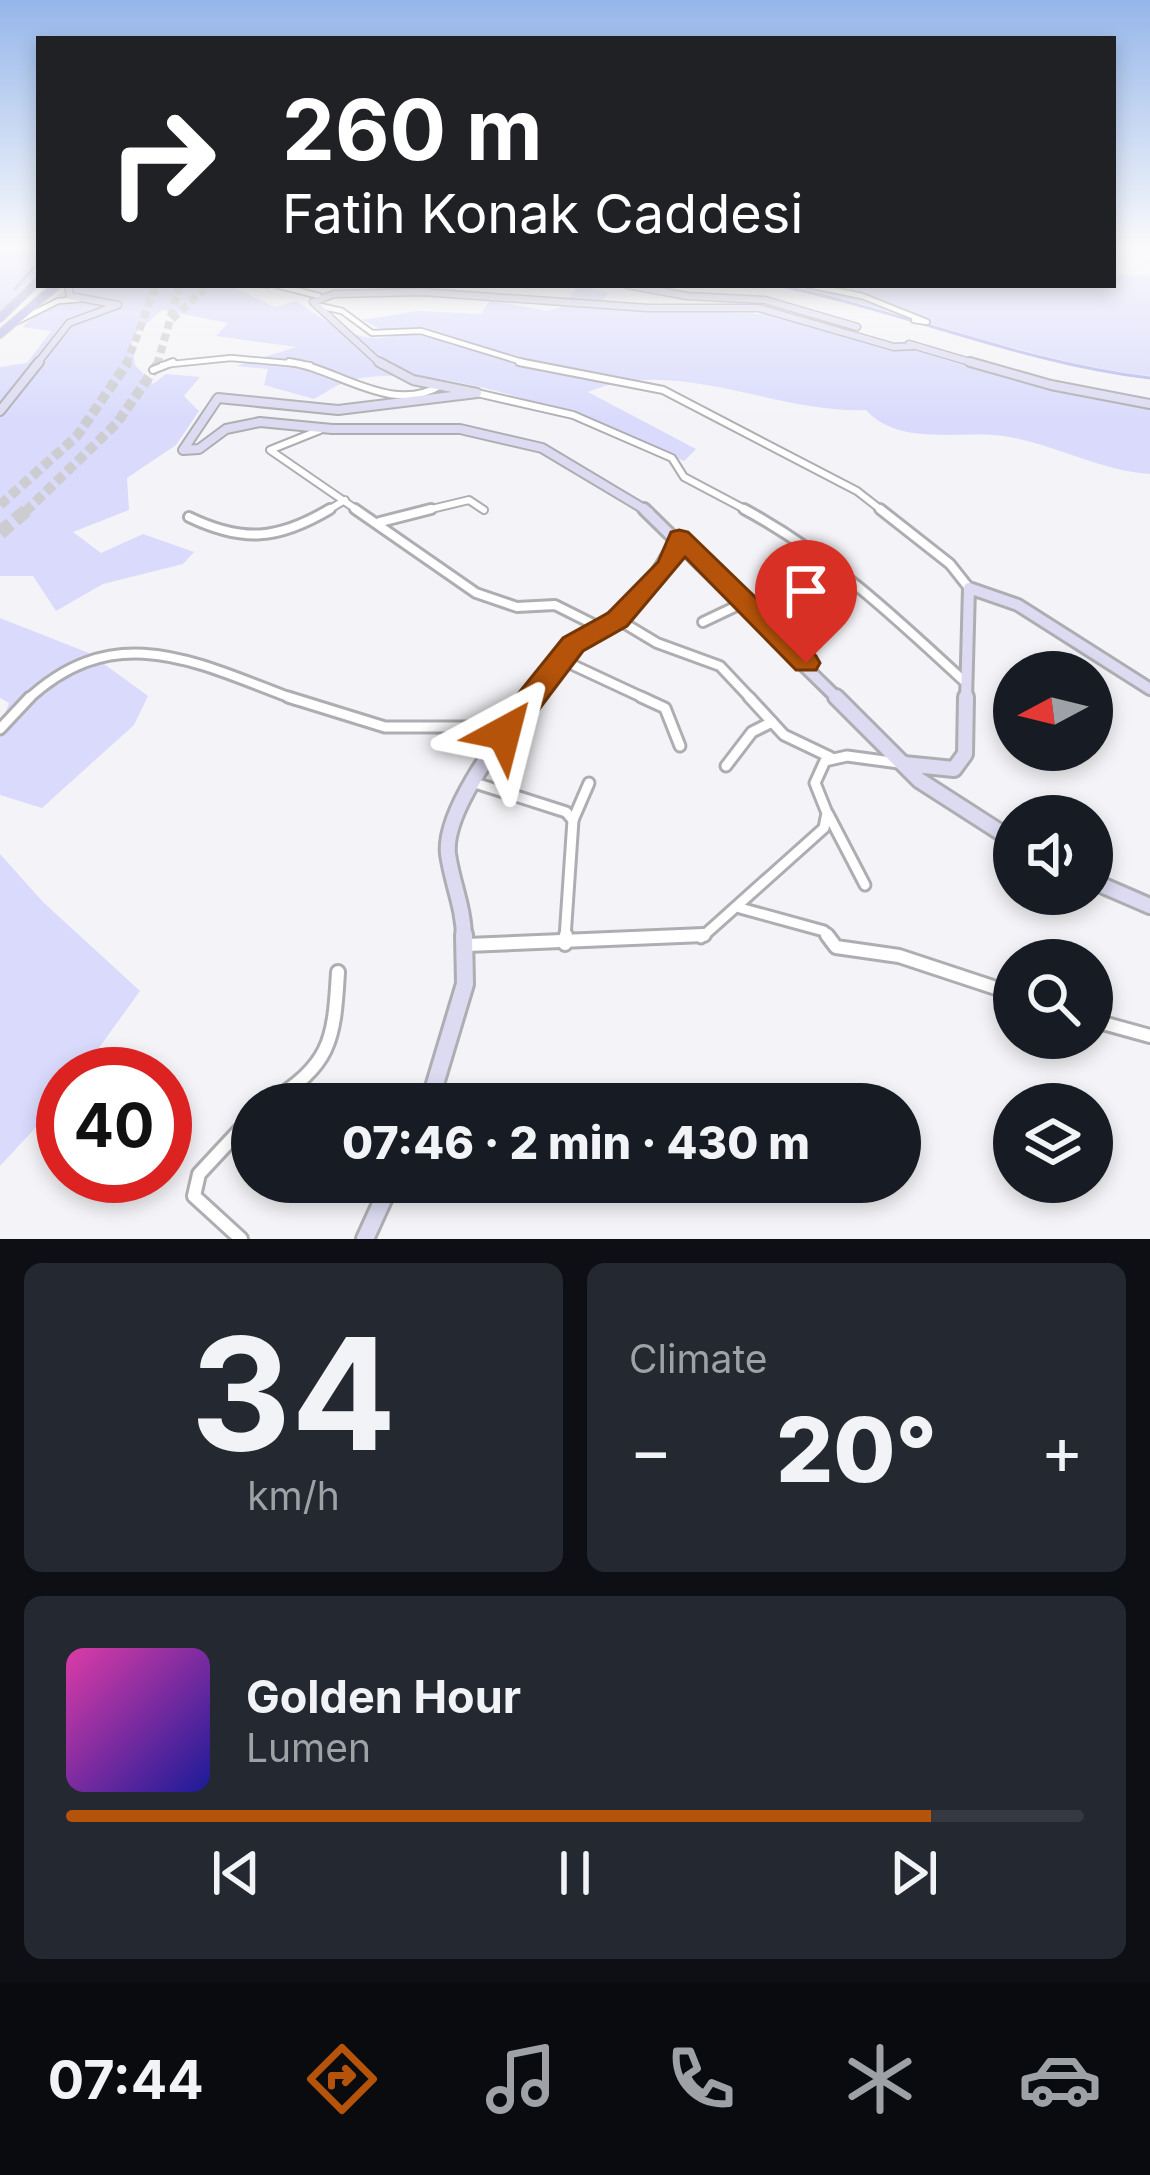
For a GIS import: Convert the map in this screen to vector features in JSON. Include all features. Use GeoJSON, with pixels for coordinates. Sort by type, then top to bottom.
{"type":"FeatureCollection","features":[{"type":"Feature","properties":{"kind":"main road"},"geometry":{"type":"LineString","coordinates":[[3,331],[34,305]]}},
{"type":"Feature","properties":{"kind":"main road"},"geometry":{"type":"LineString","coordinates":[[0,411],[68,323],[117,305]]}},
{"type":"Feature","properties":{"kind":"main road"},"geometry":{"type":"LineString","coordinates":[[324,305],[396,375],[478,393]]}},
{"type":"Feature","properties":{"kind":"main road"},"geometry":{"type":"LineString","coordinates":[[603,305],[759,308],[894,346],[914,346]]}},
{"type":"Feature","properties":{"kind":"main road"},"geometry":{"type":"LineString","coordinates":[[781,305],[1069,389],[1150,404]]}},
{"type":"Feature","properties":{"kind":"main road"},"geometry":{"type":"LineString","coordinates":[[478,393],[466,400],[355,409],[218,398],[183,450],[199,449],[241,424],[441,428],[505,435],[542,448],[594,484],[652,514],[745,602],[901,764],[993,827]]}},
{"type":"Feature","properties":{"kind":"main road"},"geometry":{"type":"LineString","coordinates":[[435,1083],[465,984],[464,914],[448,854],[450,825],[472,782],[560,659],[599,626],[617,620],[670,565],[679,537]]}},
{"type":"Feature","properties":{"kind":"main road"},"geometry":{"type":"LineString","coordinates":[[901,764],[954,770],[965,754],[969,588],[1018,605],[1150,689]]}},
{"type":"Feature","properties":{"kind":"main road"},"geometry":{"type":"LineString","coordinates":[[1113,890],[1150,906]]}},
{"type":"Feature","properties":{"kind":"main road"},"geometry":{"type":"LineString","coordinates":[[365,1239],[381,1203]]}},
{"type":"Feature","properties":{"kind":"street"},"geometry":{"type":"LineString","coordinates":[[3,331],[51,305]]}},
{"type":"Feature","properties":{"kind":"street"},"geometry":{"type":"LineString","coordinates":[[328,305],[372,333],[422,331],[483,353],[623,386],[662,390],[857,491],[950,564],[969,588]]}},
{"type":"Feature","properties":{"kind":"street"},"geometry":{"type":"LineString","coordinates":[[884,305],[927,322],[914,320]]}},
{"type":"Feature","properties":{"kind":"street"},"geometry":{"type":"LineString","coordinates":[[153,370],[178,357],[275,361],[318,366],[347,382],[408,394],[432,393],[441,385]]}},
{"type":"Feature","properties":{"kind":"street"},"geometry":{"type":"LineString","coordinates":[[478,393],[573,415],[672,458],[684,477],[791,535],[860,584],[966,683]]}},
{"type":"Feature","properties":{"kind":"street"},"geometry":{"type":"LineString","coordinates":[[325,428],[270,450],[378,522],[433,568],[476,593],[517,607],[555,605],[599,626]]}},
{"type":"Feature","properties":{"kind":"street"},"geometry":{"type":"LineString","coordinates":[[189,517],[246,541],[268,541],[285,537],[345,500]]}},
{"type":"Feature","properties":{"kind":"street"},"geometry":{"type":"LineString","coordinates":[[378,522],[469,500],[484,510]]}},
{"type":"Feature","properties":{"kind":"street"},"geometry":{"type":"LineString","coordinates":[[703,622],[745,602]]}},
{"type":"Feature","properties":{"kind":"street"},"geometry":{"type":"LineString","coordinates":[[617,620],[656,643],[720,665],[784,735],[830,757],[901,764]]}},
{"type":"Feature","properties":{"kind":"street"},"geometry":{"type":"LineString","coordinates":[[0,729],[57,679],[109,652],[205,670],[376,726],[509,727]]}},
{"type":"Feature","properties":{"kind":"street"},"geometry":{"type":"LineString","coordinates":[[560,659],[665,708],[680,746]]}},
{"type":"Feature","properties":{"kind":"street"},"geometry":{"type":"LineString","coordinates":[[726,766],[752,732],[772,722]]}},
{"type":"Feature","properties":{"kind":"street"},"geometry":{"type":"LineString","coordinates":[[830,757],[814,783],[865,885]]}},
{"type":"Feature","properties":{"kind":"street"},"geometry":{"type":"LineString","coordinates":[[472,782],[566,812],[573,820]]}},
{"type":"Feature","properties":{"kind":"street"},"geometry":{"type":"LineString","coordinates":[[565,944],[573,820],[589,783]]}},
{"type":"Feature","properties":{"kind":"street"},"geometry":{"type":"LineString","coordinates":[[464,945],[688,943],[713,932],[824,828],[827,813]]}},
{"type":"Feature","properties":{"kind":"street"},"geometry":{"type":"LineString","coordinates":[[738,908],[824,931],[836,947],[899,956],[993,987]]}},
{"type":"Feature","properties":{"kind":"street"},"geometry":{"type":"LineString","coordinates":[[300,1083],[334,1039],[338,972]]}},
{"type":"Feature","properties":{"kind":"street"},"geometry":{"type":"LineString","coordinates":[[1113,1026],[1150,1036]]}},
{"type":"Feature","properties":{"kind":"street"},"geometry":{"type":"LineString","coordinates":[[231,1140],[199,1174],[194,1196],[241,1239]]}},
{"type":"Feature","properties":{"kind":"shaded area"},"geometry":{"type":"Polygon","coordinates":[[[47,305],[302,305],[368,338],[393,335],[362,320],[417,311],[481,314],[487,305],[547,311],[562,305],[611,305],[778,315],[885,348],[914,350],[986,372],[1150,409],[1150,474],[1003,436],[912,433],[895,429],[866,410],[797,404],[690,382],[621,382],[588,392],[696,449],[684,461],[566,413],[436,379],[355,379],[314,399],[264,385],[268,369],[236,366],[296,347],[216,336],[228,323],[162,310],[131,337],[135,365],[153,384],[166,374],[200,377],[184,396],[199,411],[176,445],[127,478],[129,510],[73,532],[101,553],[143,534],[194,552],[183,564],[103,584],[56,611],[33,576],[0,576],[0,367],[27,363],[51,331],[22,327],[47,305]]]}},
{"type":"Feature","properties":{"kind":"shaded area"},"geometry":{"type":"Polygon","coordinates":[[[862,305],[1150,305],[1150,376],[1057,359],[862,305]]]}},
{"type":"Feature","properties":{"kind":"shaded area"},"geometry":{"type":"Polygon","coordinates":[[[0,618],[89,653],[148,696],[134,725],[42,808],[0,795],[0,729],[9,703],[0,698],[0,618]]]}},
{"type":"Feature","properties":{"kind":"shaded area"},"geometry":{"type":"Polygon","coordinates":[[[0,854],[43,902],[140,991],[100,1047],[36,1047],[36,1127],[0,1166],[0,854]]]}},
{"type":"Feature","properties":{"kind":"waterway"},"geometry":{"type":"LineString","coordinates":[[857,305],[1055,361],[1150,378]]}},
{"type":"Feature","properties":{"kind":"tunnel"},"geometry":{"type":"LineString","coordinates":[[126,365],[149,305]]}},
{"type":"Feature","properties":{"kind":"tunnel"},"geometry":{"type":"LineString","coordinates":[[157,365],[174,305]]}},
{"type":"Feature","properties":{"kind":"tunnel"},"geometry":{"type":"LineString","coordinates":[[172,319],[187,305]]}},
{"type":"Feature","properties":{"kind":"tunnel"},"geometry":{"type":"LineString","coordinates":[[0,505],[77,436],[126,365]]}},
{"type":"Feature","properties":{"kind":"tunnel"},"geometry":{"type":"LineString","coordinates":[[25,512],[117,423],[157,365]]}},
{"type":"Feature","properties":{"kind":"tunnel"},"geometry":{"type":"LineString","coordinates":[[0,533],[28,509]]}},
{"type":"Feature","properties":{"kind":"route"},"geometry":{"type":"LineString","coordinates":[[504,733],[573,644],[617,620],[670,565],[679,537],[806,663]]}}]}
